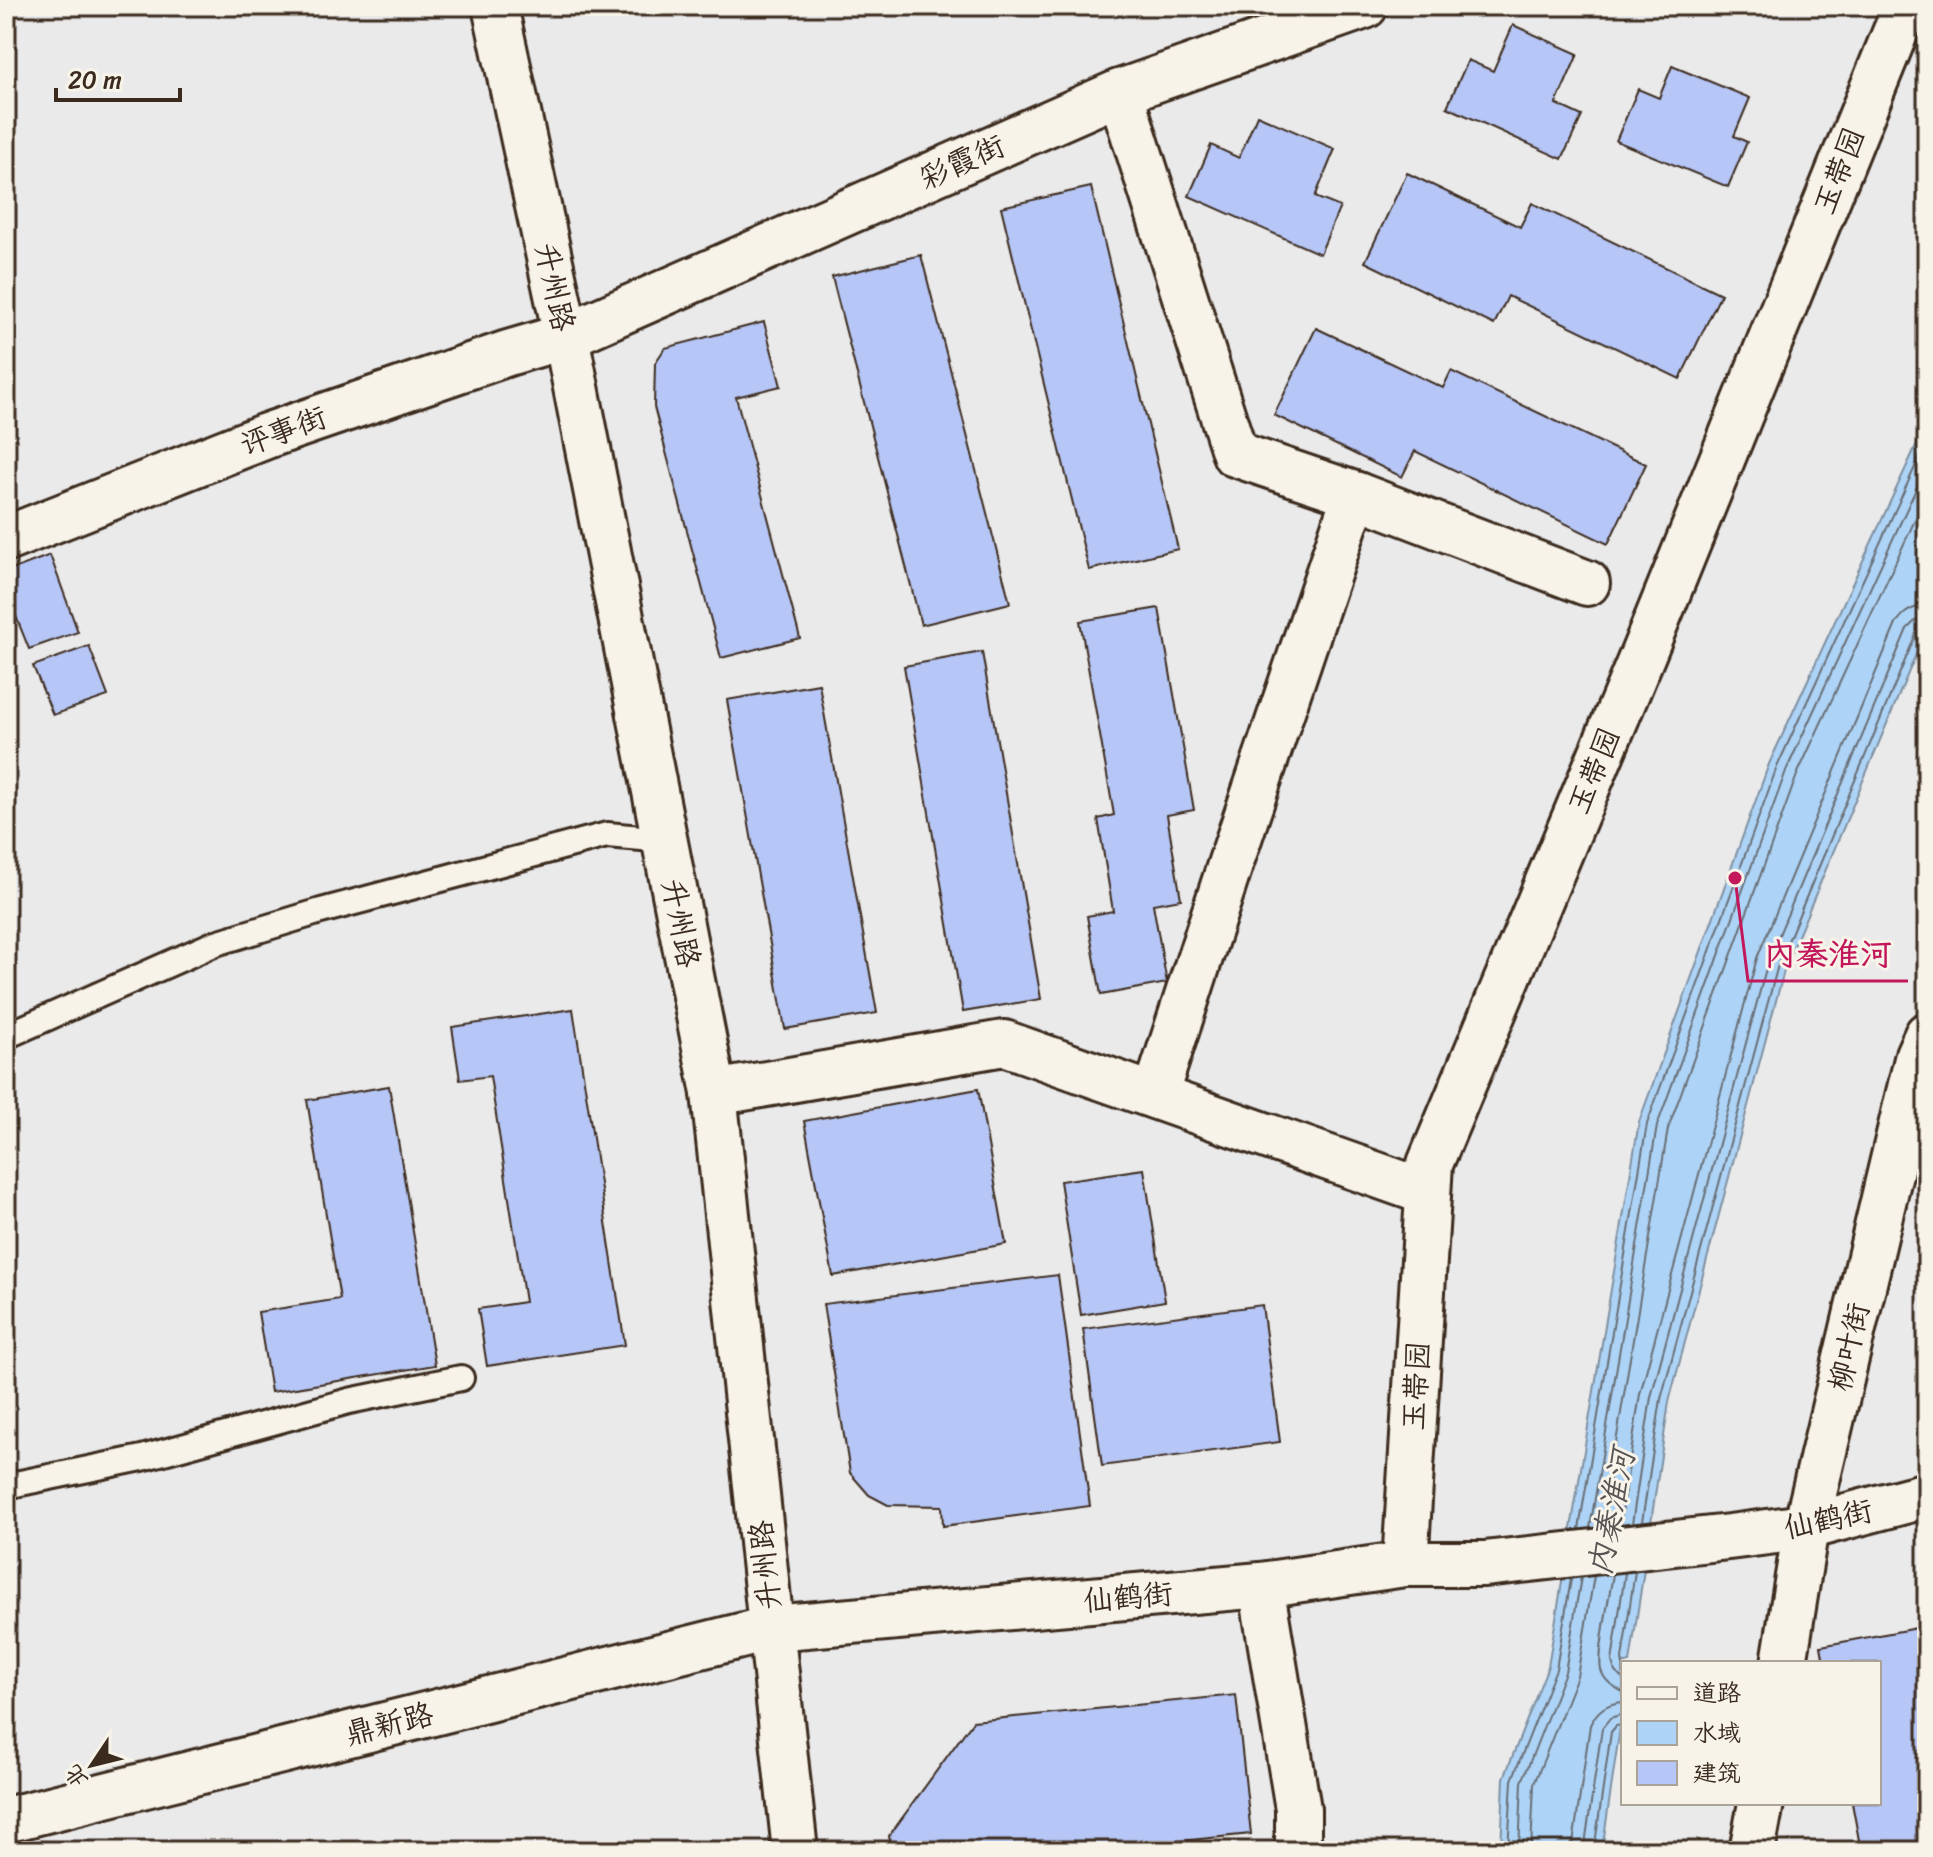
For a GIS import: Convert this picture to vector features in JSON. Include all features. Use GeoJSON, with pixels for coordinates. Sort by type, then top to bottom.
{"type":"FeatureCollection","features":[{"type":"Feature","properties":{"kind":"street","name":"升州路"},"geometry":{"type":"LineString","coordinates":[[495,6],[566,336],[714,1093],[795,1851]]}},
{"type":"Feature","properties":{"kind":"street","name":"彩霞街"},"geometry":{"type":"LineString","coordinates":[[566,336],[1120,92],[1365,6]]}},
{"type":"Feature","properties":{"kind":"street"},"geometry":{"type":"LineString","coordinates":[[1907,6],[1927,19]]}},
{"type":"Feature","properties":{"kind":"street","name":"玉带园"},"geometry":{"type":"LineString","coordinates":[[1405,1564],[1430,1164],[1631,683],[1907,6]]}},
{"type":"Feature","properties":{"kind":"street"},"geometry":{"type":"LineString","coordinates":[[1120,92],[1235,454],[1357,495],[1587,583]]}},
{"type":"Feature","properties":{"kind":"street","name":"评事街"},"geometry":{"type":"LineString","coordinates":[[6,539],[266,436],[566,336]]}},
{"type":"Feature","properties":{"kind":"street"},"geometry":{"type":"LineString","coordinates":[[1155,1096],[1230,865],[1357,495]]}},
{"type":"Feature","properties":{"kind":"street","name":"柳叶街"},"geometry":{"type":"LineString","coordinates":[[1784,1661],[1806,1527],[1918,1055],[1927,1035]]}},
{"type":"Feature","properties":{"kind":"street"},"geometry":{"type":"LineString","coordinates":[[714,1093],[1004,1043],[1428,1193]]}},
{"type":"Feature","properties":{"kind":"street","name":"仙鹤街"},"geometry":{"type":"LineString","coordinates":[[772,1628],[1261,1585],[1405,1564],[1484,1564],[1729,1537],[1806,1527],[1927,1495]]}},
{"type":"Feature","properties":{"kind":"street"},"geometry":{"type":"LineString","coordinates":[[1261,1585],[1298,1809],[1298,1851]]}},
{"type":"Feature","properties":{"kind":"street","name":"鼎新路"},"geometry":{"type":"LineString","coordinates":[[6,1820],[772,1628]]}},
{"type":"Feature","properties":{"kind":"street"},"geometry":{"type":"LineString","coordinates":[[1752,1851],[1761,1805]]}},
{"type":"Feature","properties":{"kind":"lane"},"geometry":{"type":"LineString","coordinates":[[6,1036],[216,943],[321,911],[607,835],[665,840]]}},
{"type":"Feature","properties":{"kind":"lane"},"geometry":{"type":"LineString","coordinates":[[6,1486],[142,1458],[349,1401],[461,1378]]}},
{"type":"Feature","properties":{"kind":"water"},"geometry":{"type":"Polygon","coordinates":[[[1927,422],[1927,628],[1785,967],[1669,1402],[1630,1661],[1621,1661],[1621,1721],[1602,1851],[1501,1851],[1504,1778],[1548,1666],[1639,1122],[1769,764],[1927,422]]]}},
{"type":"Feature","properties":{"kind":"building"},"geometry":{"type":"Polygon","coordinates":[[[1513,25],[1578,54],[1556,104],[1582,116],[1562,159],[1447,107],[1468,60],[1493,71],[1513,25]]]}},
{"type":"Feature","properties":{"kind":"building"},"geometry":{"type":"Polygon","coordinates":[[[1672,66],[1750,98],[1734,136],[1747,142],[1728,187],[1616,141],[1638,89],[1659,98],[1672,66]]]}},
{"type":"Feature","properties":{"kind":"building"},"geometry":{"type":"Polygon","coordinates":[[[1257,115],[1335,149],[1315,197],[1340,207],[1320,254],[1189,196],[1211,145],[1239,158],[1257,115]]]}},
{"type":"Feature","properties":{"kind":"building"},"geometry":{"type":"Polygon","coordinates":[[[1407,173],[1520,227],[1532,203],[1721,294],[1680,379],[1508,296],[1494,325],[1365,262],[1407,173]]]}},
{"type":"Feature","properties":{"kind":"building"},"geometry":{"type":"Polygon","coordinates":[[[1091,187],[1178,549],[1089,570],[1001,207],[1091,187]]]}},
{"type":"Feature","properties":{"kind":"building"},"geometry":{"type":"Polygon","coordinates":[[[921,255],[1010,603],[921,625],[832,277],[921,255]]]}},
{"type":"Feature","properties":{"kind":"building"},"geometry":{"type":"Polygon","coordinates":[[[764,322],[781,386],[736,397],[800,638],[721,658],[654,407],[655,363],[665,348],[764,322]]]}},
{"type":"Feature","properties":{"kind":"building"},"geometry":{"type":"Polygon","coordinates":[[[1316,328],[1443,388],[1451,371],[1646,464],[1608,544],[1415,451],[1402,477],[1274,415],[1316,328]]]}},
{"type":"Feature","properties":{"kind":"building"},"geometry":{"type":"Polygon","coordinates":[[[50,555],[78,632],[29,649],[6,591],[6,572],[50,555]]]}},
{"type":"Feature","properties":{"kind":"building"},"geometry":{"type":"Polygon","coordinates":[[[1159,608],[1194,810],[1167,815],[1181,899],[1153,904],[1167,983],[1101,995],[1087,916],[1113,911],[1098,819],[1114,815],[1080,621],[1159,608]]]}},
{"type":"Feature","properties":{"kind":"building"},"geometry":{"type":"Polygon","coordinates":[[[89,646],[108,696],[53,715],[33,666],[89,646]]]}},
{"type":"Feature","properties":{"kind":"building"},"geometry":{"type":"Polygon","coordinates":[[[982,652],[1041,999],[963,1012],[904,666],[982,652]]]}},
{"type":"Feature","properties":{"kind":"building"},"geometry":{"type":"Polygon","coordinates":[[[819,684],[877,1013],[785,1029],[727,700],[819,684]]]}},
{"type":"Feature","properties":{"kind":"building"},"geometry":{"type":"Polygon","coordinates":[[[573,1009],[625,1345],[487,1366],[478,1309],[525,1302],[490,1076],[460,1080],[452,1027],[573,1009]]]}},
{"type":"Feature","properties":{"kind":"building"},"geometry":{"type":"Polygon","coordinates":[[[389,1086],[435,1365],[271,1392],[258,1312],[340,1299],[307,1100],[389,1086]]]}},
{"type":"Feature","properties":{"kind":"building"},"geometry":{"type":"Polygon","coordinates":[[[978,1089],[1006,1244],[833,1276],[804,1121],[978,1089]]]}},
{"type":"Feature","properties":{"kind":"building"},"geometry":{"type":"Polygon","coordinates":[[[1144,1169],[1165,1301],[1081,1315],[1060,1181],[1144,1169]]]}},
{"type":"Feature","properties":{"kind":"building"},"geometry":{"type":"Polygon","coordinates":[[[1058,1275],[1090,1506],[943,1526],[942,1506],[888,1505],[869,1495],[850,1473],[823,1304],[1058,1275]]]}},
{"type":"Feature","properties":{"kind":"building"},"geometry":{"type":"Polygon","coordinates":[[[1262,1305],[1280,1442],[1102,1466],[1083,1329],[1262,1305]]]}},
{"type":"Feature","properties":{"kind":"building"},"geometry":{"type":"Polygon","coordinates":[[[1927,1626],[1927,1851],[1861,1851],[1852,1805],[1881,1805],[1881,1661],[1824,1661],[1821,1646],[1927,1626]]]}},
{"type":"Feature","properties":{"kind":"building"},"geometry":{"type":"Polygon","coordinates":[[[1236,1695],[1251,1834],[1078,1851],[891,1851],[889,1836],[973,1721],[1236,1695]]]}},
{"type":"Feature","properties":{"kind":"place","name":"内秦淮河"},"geometry":{"type":"Point","coordinates":[1735,878]}}]}
